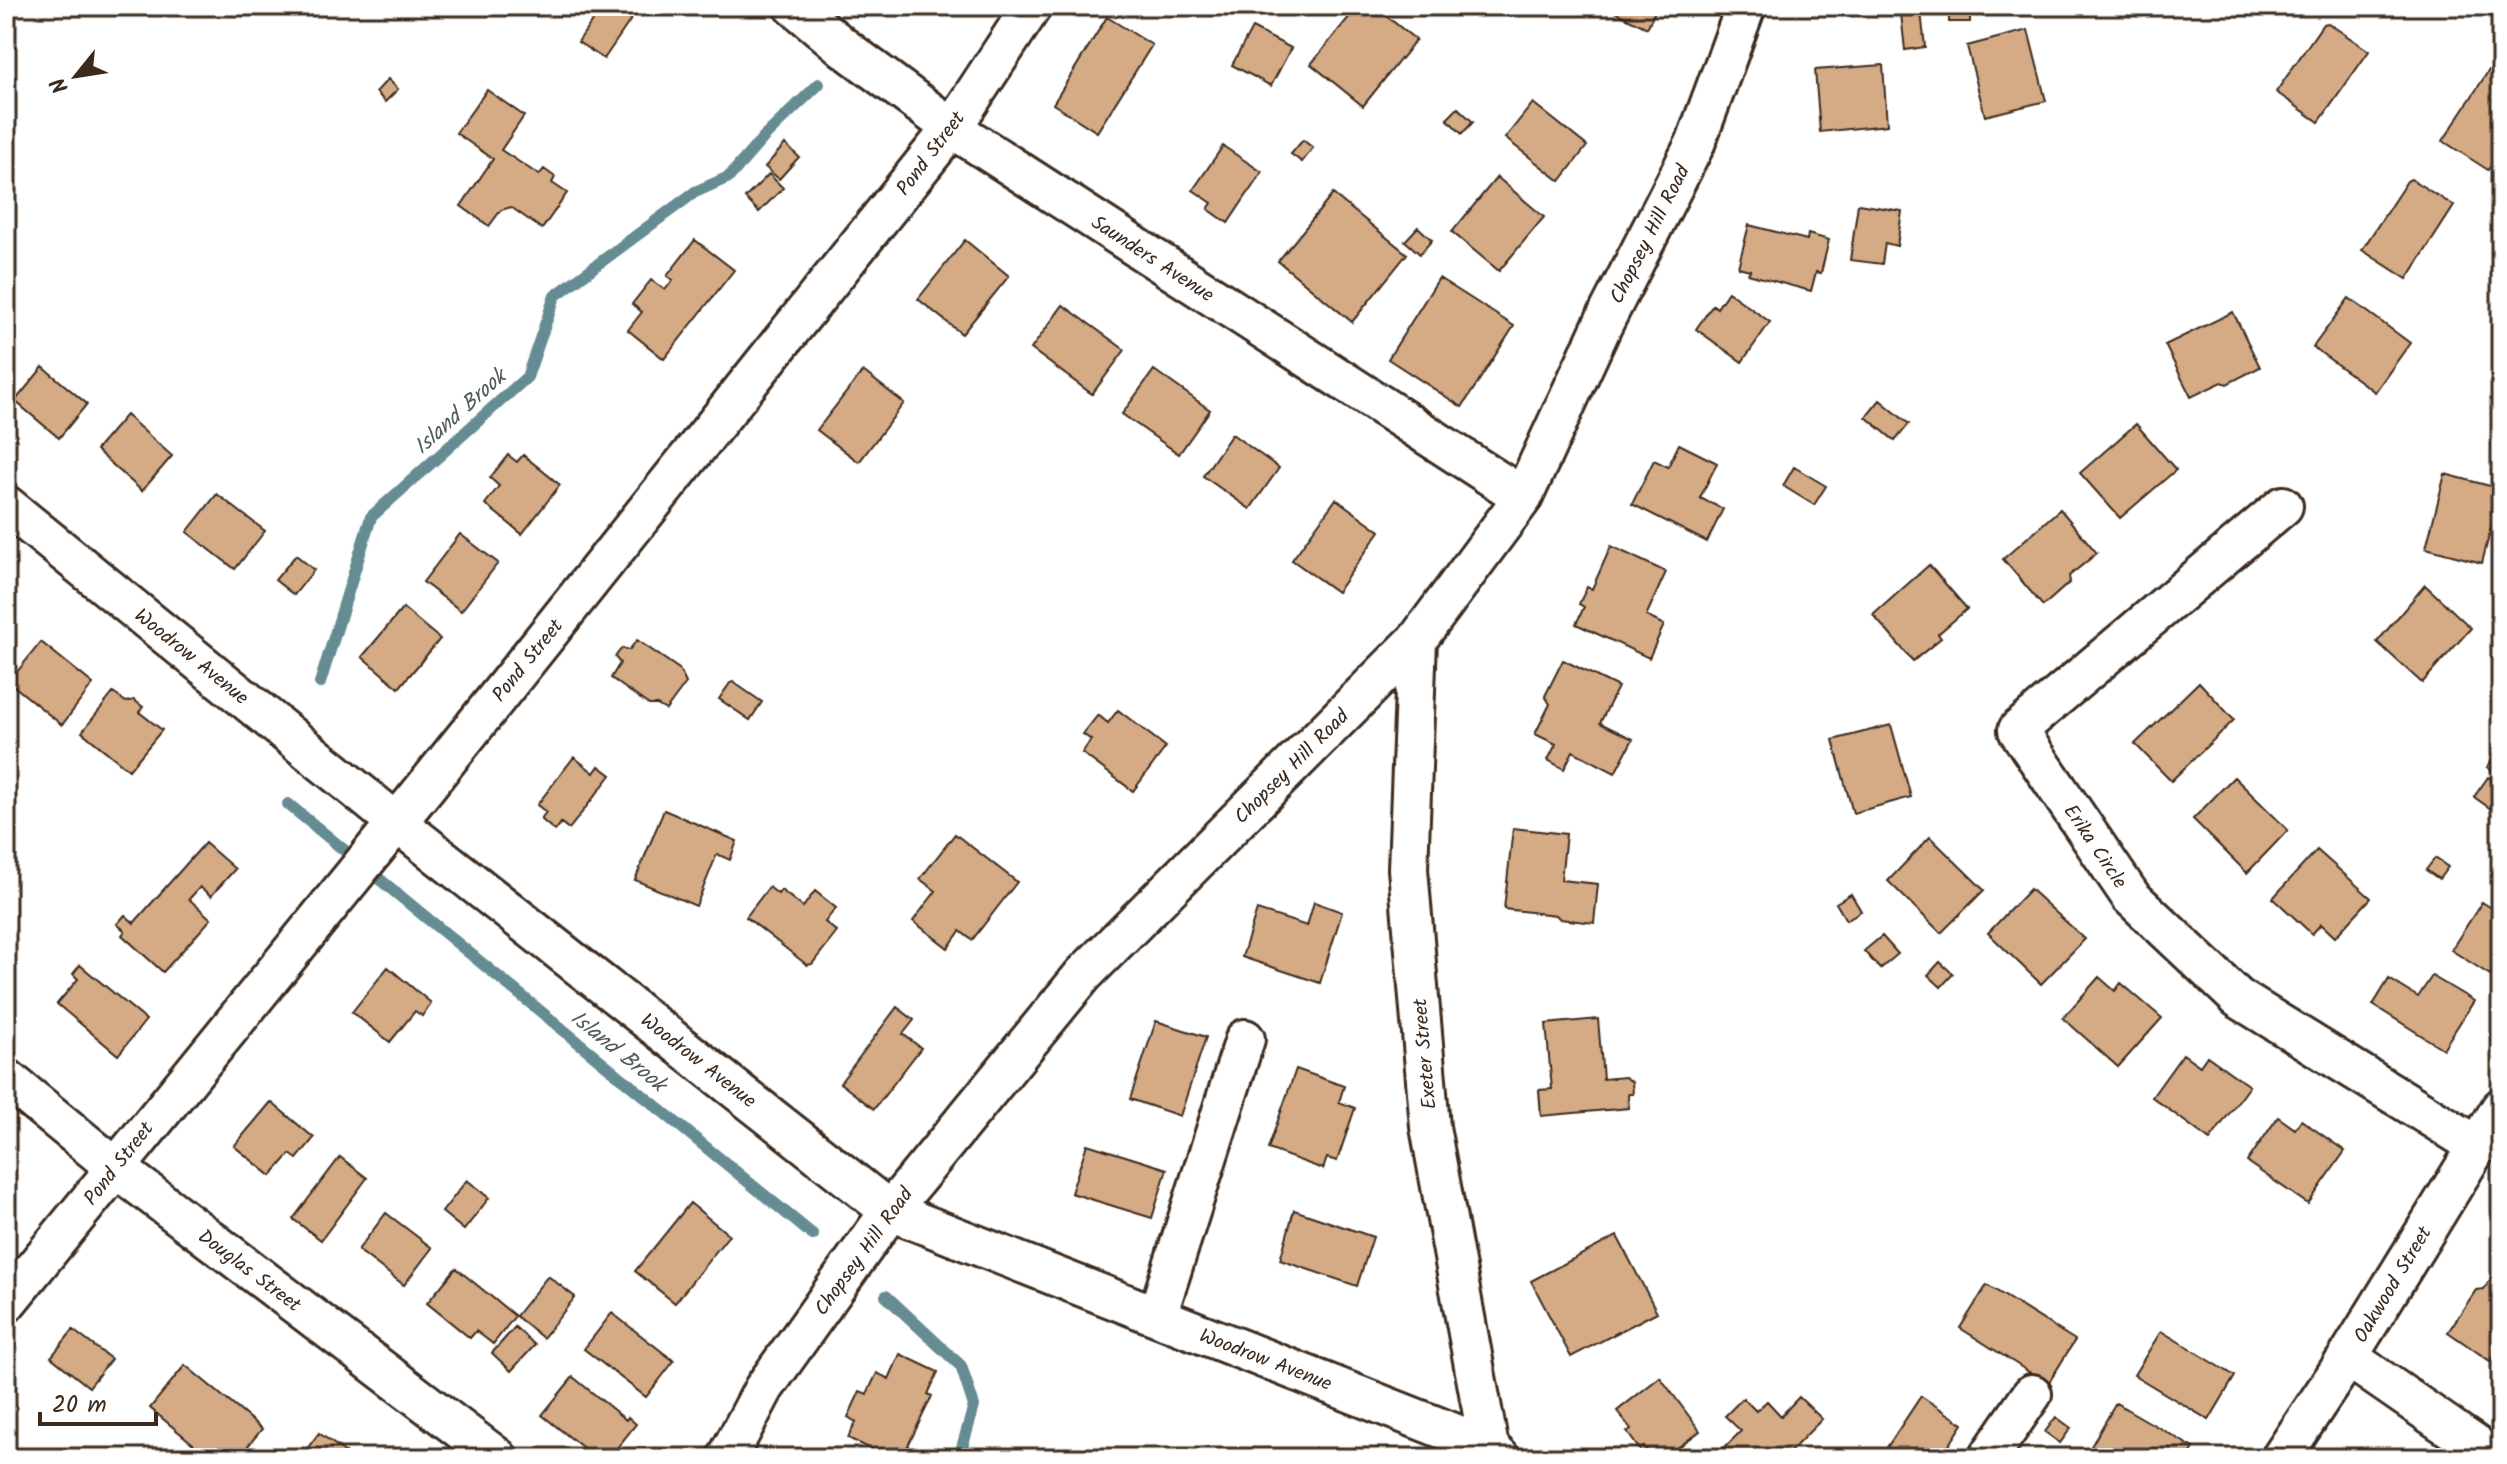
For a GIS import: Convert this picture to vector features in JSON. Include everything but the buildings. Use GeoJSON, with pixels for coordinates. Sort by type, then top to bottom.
{"type":"FeatureCollection","features":[{"type":"Feature","properties":{"kind":"street","name":"Saunders Avenue"},"geometry":{"type":"LineString","coordinates":[[794,6],[843,47],[952,128],[1523,497]]}},
{"type":"Feature","properties":{"kind":"street","name":"Pond Street"},"geometry":{"type":"LineString","coordinates":[[6,1303],[952,128],[1032,6]]}},
{"type":"Feature","properties":{"kind":"street","name":"Chopsey Hill Road"},"geometry":{"type":"LineString","coordinates":[[727,1458],[764,1388],[890,1211],[1083,975],[1417,640],[1523,497],[1603,324],[1695,144],[1746,6]]}},
{"type":"Feature","properties":{"kind":"street","name":"Woodrow Avenue"},"geometry":{"type":"LineString","coordinates":[[6,505],[396,822],[890,1211],[1494,1452]]}},
{"type":"Feature","properties":{"kind":"street","name":"Erika Circle"},"geometry":{"type":"LineString","coordinates":[[2283,506],[2018,730],[2131,897],[2238,998],[2476,1145]]}},
{"type":"Feature","properties":{"kind":"street","name":"Exeter Street"},"geometry":{"type":"LineString","coordinates":[[1417,640],[1408,869],[1429,1112],[1494,1452]]}},
{"type":"Feature","properties":{"kind":"street"},"geometry":{"type":"LineString","coordinates":[[1157,1316],[1245,1039]]}},
{"type":"Feature","properties":{"kind":"street","name":"Douglas Street"},"geometry":{"type":"LineString","coordinates":[[6,1078],[116,1168],[498,1458]]}},
{"type":"Feature","properties":{"kind":"street","name":"Oakwood Street"},"geometry":{"type":"LineString","coordinates":[[2281,1458],[2348,1357],[2501,1108]]}},
{"type":"Feature","properties":{"kind":"street"},"geometry":{"type":"LineString","coordinates":[[2348,1357],[2494,1458]]}},
{"type":"Feature","properties":{"kind":"street"},"geometry":{"type":"LineString","coordinates":[[1988,1458],[2032,1394]]}},
{"type":"Feature","properties":{"kind":"waterway","name":"Island Brook"},"geometry":{"type":"LineString","coordinates":[[320,683],[371,517],[527,377],[555,296],[695,192],[729,177],[764,137],[819,84]]}},
{"type":"Feature","properties":{"kind":"waterway","name":"Island Brook"},"geometry":{"type":"LineString","coordinates":[[288,804],[813,1235]]}},
{"type":"Feature","properties":{"kind":"waterway","name":"Island Brook"},"geometry":{"type":"LineString","coordinates":[[886,1296],[961,1366],[974,1406],[959,1458]]}}]}
